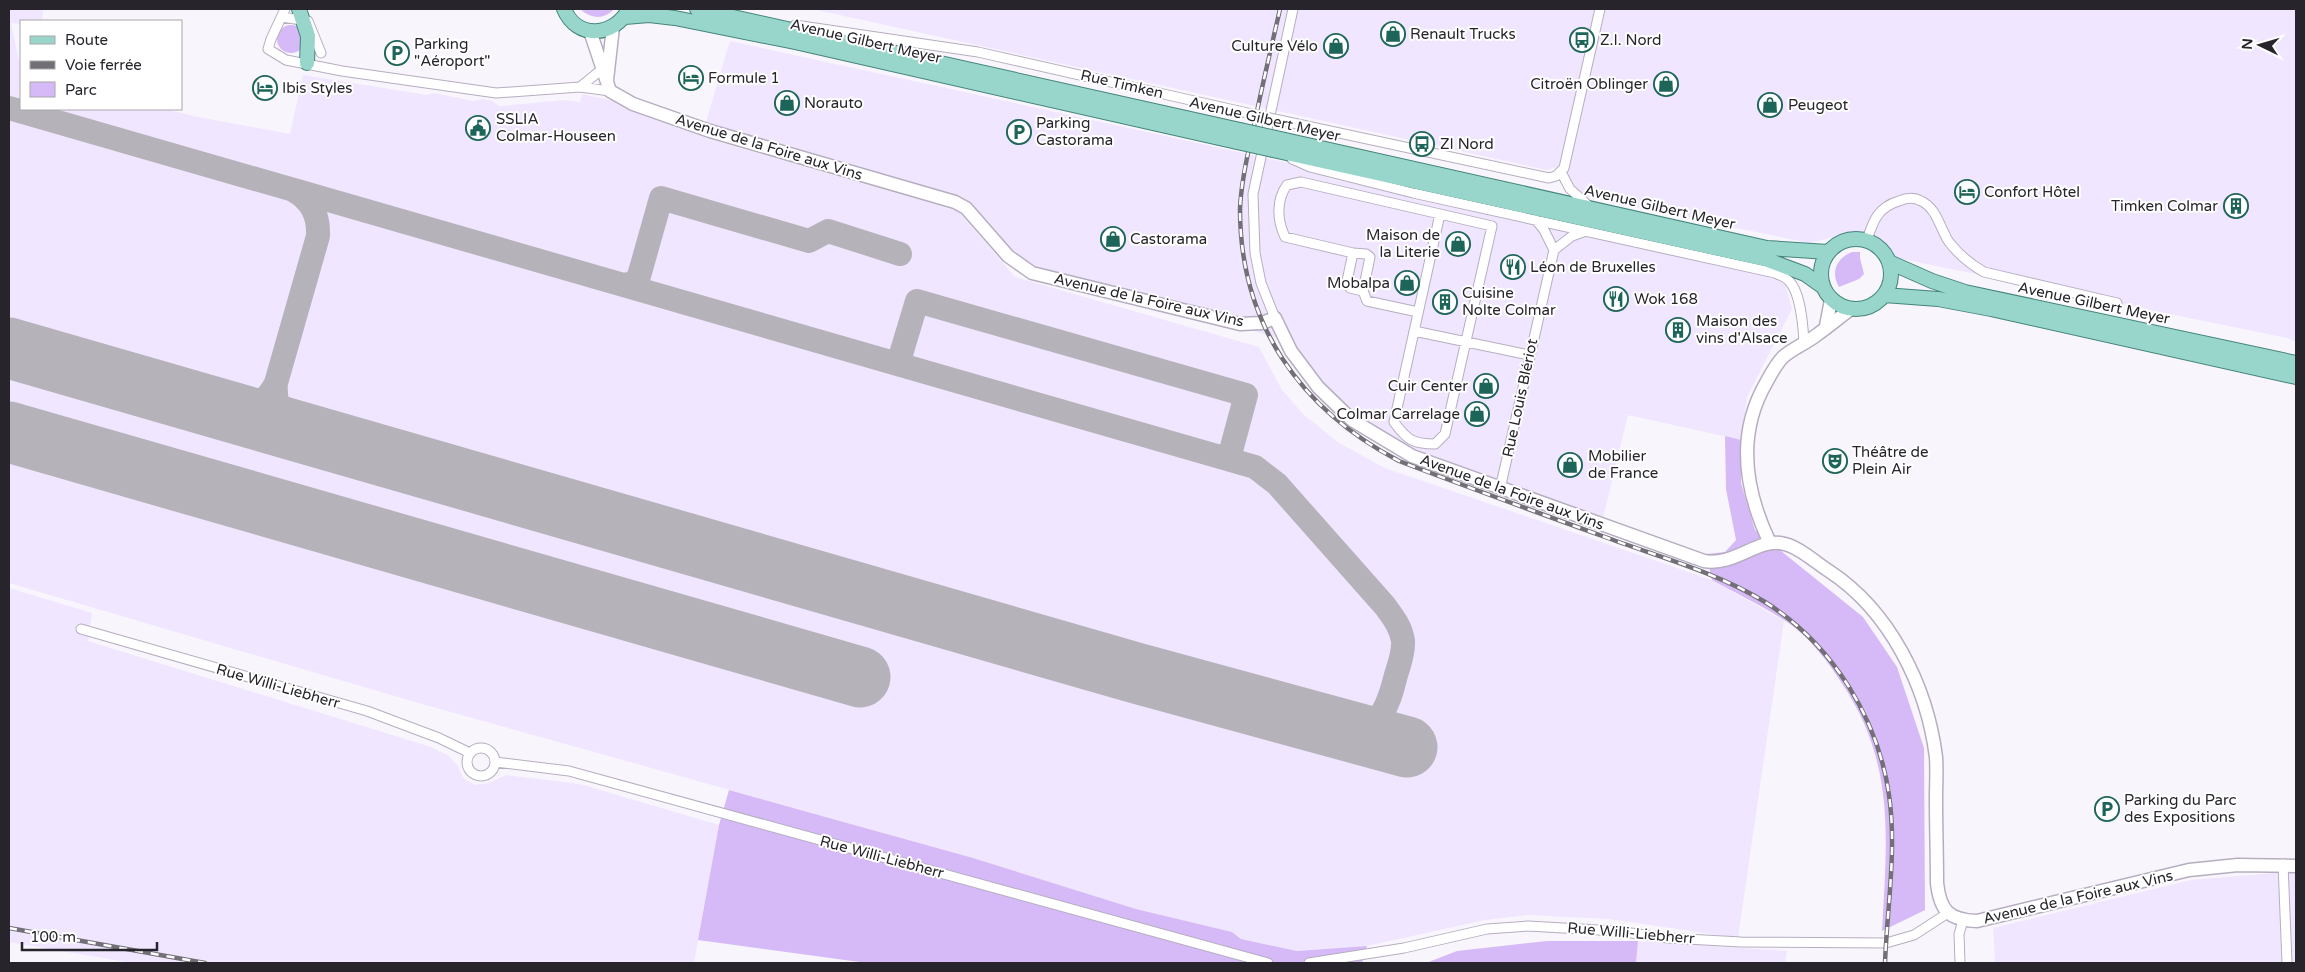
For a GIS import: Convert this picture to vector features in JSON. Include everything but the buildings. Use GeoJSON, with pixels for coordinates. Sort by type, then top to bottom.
{"type":"FeatureCollection","features":[{"type":"Feature","properties":{"kind":"main road"},"geometry":{"type":"LineString","coordinates":[[564,9],[572,21],[590,30],[598,31],[614,27],[627,13]]}},
{"type":"Feature","properties":{"kind":"main road","name":"Avenue Gilbert Meyer"},"geometry":{"type":"LineString","coordinates":[[697,9],[1239,136]]}},
{"type":"Feature","properties":{"kind":"main road","name":"Avenue Gilbert Meyer"},"geometry":{"type":"LineString","coordinates":[[627,13],[675,18],[795,42],[1239,136],[1765,259],[1804,274],[1822,286],[1831,300]]}},
{"type":"Feature","properties":{"kind":"main road"},"geometry":{"type":"LineString","coordinates":[[301,14],[308,36],[305,63]]}},
{"type":"Feature","properties":{"kind":"main road","name":"Avenue Gilbert Meyer"},"geometry":{"type":"LineString","coordinates":[[1275,144],[1591,208],[1767,248],[1828,252]]}},
{"type":"Feature","properties":{"kind":"main road"},"geometry":{"type":"LineString","coordinates":[[1822,286],[1820,269],[1828,252],[1845,240],[1867,240]]}},
{"type":"Feature","properties":{"kind":"main road","name":"Avenue Gilbert Meyer"},"geometry":{"type":"LineString","coordinates":[[1867,240],[1878,247],[1889,262],[1932,282],[1965,292],[2296,364]]}},
{"type":"Feature","properties":{"kind":"main road"},"geometry":{"type":"LineString","coordinates":[[1831,300],[1851,309],[1870,306],[1884,294],[1891,279],[1889,262]]}},
{"type":"Feature","properties":{"kind":"main road","name":"Avenue Gilbert Meyer"},"geometry":{"type":"LineString","coordinates":[[1884,294],[1938,299],[1992,309],[2296,377]]}},
{"type":"Feature","properties":{"kind":"street"},"geometry":{"type":"LineString","coordinates":[[1275,318],[1262,283],[1255,253],[1253,194],[1293,9]]}},
{"type":"Feature","properties":{"kind":"street"},"geometry":{"type":"LineString","coordinates":[[1591,208],[1570,189],[1562,172],[1600,9]]}},
{"type":"Feature","properties":{"kind":"street","name":"Avenue de la Foire aux Vins"},"geometry":{"type":"LineString","coordinates":[[301,14],[284,13],[270,39],[268,49],[286,60],[342,71],[496,93],[580,88],[606,81],[633,104],[710,131],[955,202],[966,208],[1008,256],[1032,272],[1240,324],[1262,323],[1275,318],[1291,351],[1318,387],[1352,420],[1412,456],[1704,561],[1715,563],[1728,560],[1770,543]]}},
{"type":"Feature","properties":{"kind":"street"},"geometry":{"type":"LineString","coordinates":[[301,14],[308,21],[321,53]]}},
{"type":"Feature","properties":{"kind":"street","name":"Rue Timken"},"geometry":{"type":"LineString","coordinates":[[767,24],[810,26],[978,52],[1548,178],[1562,172]]}},
{"type":"Feature","properties":{"kind":"street"},"geometry":{"type":"LineString","coordinates":[[606,81],[614,27]]}},
{"type":"Feature","properties":{"kind":"street"},"geometry":{"type":"LineString","coordinates":[[590,30],[606,81]]}},
{"type":"Feature","properties":{"kind":"street"},"geometry":{"type":"LineString","coordinates":[[580,88],[606,81]]}},
{"type":"Feature","properties":{"kind":"street","name":"Avenue Gilbert Meyer"},"geometry":{"type":"LineString","coordinates":[[1275,144],[1310,167],[1412,193],[1775,273],[1789,280],[1798,298],[1804,342]]}},
{"type":"Feature","properties":{"kind":"street"},"geometry":{"type":"LineString","coordinates":[[1418,312],[1367,301],[1363,291],[1370,257],[1366,254],[1353,253],[1284,237],[1279,226],[1280,195],[1287,185],[1301,182],[1440,214],[1492,226],[1445,434],[1435,444],[1418,444],[1404,436],[1394,422],[1440,214]]}},
{"type":"Feature","properties":{"kind":"street"},"geometry":{"type":"LineString","coordinates":[[1412,193],[1430,204],[1440,214]]}},
{"type":"Feature","properties":{"kind":"street"},"geometry":{"type":"LineString","coordinates":[[1867,240],[1873,221],[1886,204],[1907,198],[1922,201],[1934,212],[1949,241],[1965,260],[1984,272],[2117,303]]}},
{"type":"Feature","properties":{"kind":"street"},"geometry":{"type":"LineString","coordinates":[[1440,214],[1464,204]]}},
{"type":"Feature","properties":{"kind":"street"},"geometry":{"type":"LineString","coordinates":[[1536,220],[1544,230],[1554,250],[1572,236],[1586,231]]}},
{"type":"Feature","properties":{"kind":"street","name":"Rue Louis Blériot"},"geometry":{"type":"LineString","coordinates":[[1500,489],[1554,250]]}},
{"type":"Feature","properties":{"kind":"street"},"geometry":{"type":"LineString","coordinates":[[1353,253],[1348,281],[1350,288],[1363,291]]}},
{"type":"Feature","properties":{"kind":"street"},"geometry":{"type":"LineString","coordinates":[[1826,326],[1831,300]]}},
{"type":"Feature","properties":{"kind":"street"},"geometry":{"type":"LineString","coordinates":[[1851,309],[1826,326],[1817,335],[1782,358],[1772,372],[1754,408],[1748,432],[1746,456],[1748,480],[1754,507],[1770,543],[1790,546],[1842,580],[1883,622],[1904,656],[1917,684],[1936,758],[1937,883],[1939,901],[1948,913]]}},
{"type":"Feature","properties":{"kind":"street"},"geometry":{"type":"LineString","coordinates":[[1414,331],[1529,355]]}},
{"type":"Feature","properties":{"kind":"street","name":"Rue Willi-Liebherr"},"geometry":{"type":"LineString","coordinates":[[81,630],[367,711],[440,738],[470,753],[484,748],[492,753],[495,762],[569,771],[1268,963]]}},
{"type":"Feature","properties":{"kind":"street"},"geometry":{"type":"LineString","coordinates":[[470,753],[467,765],[476,775],[489,773],[495,762]]}},
{"type":"Feature","properties":{"kind":"street"},"geometry":{"type":"LineString","coordinates":[[2283,864],[2287,963]]}},
{"type":"Feature","properties":{"kind":"street","name":"Avenue de la Foire aux Vins"},"geometry":{"type":"LineString","coordinates":[[1948,913],[1964,921],[1977,921],[2189,870],[2283,864],[2296,866]]}},
{"type":"Feature","properties":{"kind":"street","name":"Rue Willi-Liebherr"},"geometry":{"type":"LineString","coordinates":[[1309,963],[1404,948],[1487,929],[1528,926],[1616,931],[1668,938],[1741,942],[1886,943],[1914,935],[1948,913]]}},
{"type":"Feature","properties":{"kind":"street"},"geometry":{"type":"LineString","coordinates":[[1960,963],[1960,934],[1964,921]]}},
{"type":"Feature","properties":{"kind":"shaded area"},"geometry":{"type":"Polygon","coordinates":[[[9,9],[43,9],[42,20],[20,20],[20,24],[11,23],[20,66],[20,110],[169,110],[290,134],[303,75],[427,95],[434,93],[473,101],[483,99],[492,101],[499,106],[564,100],[580,102],[582,94],[614,101],[705,135],[705,138],[958,211],[1015,277],[1259,347],[1282,390],[1303,414],[1339,443],[1385,468],[1712,580],[1784,621],[1738,938],[1609,919],[1528,915],[1485,920],[1367,946],[1297,951],[1241,939],[1232,932],[1136,909],[973,858],[408,700],[9,583],[9,9]]]}},
{"type":"Feature","properties":{"kind":"shaded area"},"geometry":{"type":"Polygon","coordinates":[[[812,9],[2296,9],[2296,342],[2287,338],[1897,258],[1877,236],[1856,232],[1809,243],[1582,196],[1560,166],[1547,170],[812,9]]]}},
{"type":"Feature","properties":{"kind":"shaded area"},"geometry":{"type":"Polygon","coordinates":[[[730,41],[1289,163],[1332,179],[1758,272],[1785,284],[1792,309],[1747,397],[1741,440],[1628,415],[1603,518],[1414,453],[1354,413],[1321,382],[1289,341],[1040,270],[1013,257],[965,202],[706,122],[730,41]]]}},
{"type":"Feature","properties":{"kind":"shaded area"},"geometry":{"type":"Polygon","coordinates":[[[9,588],[92,613],[88,641],[431,747],[449,756],[458,766],[463,778],[475,785],[489,783],[506,775],[580,784],[719,825],[694,963],[132,963],[9,942],[9,588]]]}},
{"type":"Feature","properties":{"kind":"shaded area"},"geometry":{"type":"Polygon","coordinates":[[[2287,872],[2296,873],[2296,963],[1995,963],[1993,928],[2191,880],[2287,872]]]}},
{"type":"Feature","properties":{"kind":"shaded area"},"geometry":{"type":"Polygon","coordinates":[[[1638,941],[1787,951],[1785,963],[1636,963],[1638,941]]]}},
{"type":"Feature","properties":{"kind":"green space"},"geometry":{"type":"Polygon","coordinates":[[[580,9],[614,9],[606,15],[597,17],[589,15],[580,9]]]}},
{"type":"Feature","properties":{"kind":"green space"},"geometry":{"type":"Polygon","coordinates":[[[291,25],[301,29],[305,39],[301,49],[291,53],[281,49],[277,39],[281,29],[291,25]]]}},
{"type":"Feature","properties":{"kind":"green space"},"geometry":{"type":"Polygon","coordinates":[[[1852,252],[1860,252],[1864,274],[1859,279],[1839,287],[1835,276],[1836,266],[1842,258],[1852,252]]]}},
{"type":"Feature","properties":{"kind":"green space"},"geometry":{"type":"Polygon","coordinates":[[[1725,436],[1741,440],[1741,483],[1755,530],[1863,617],[1897,667],[1924,748],[1925,910],[1882,931],[1886,833],[1884,802],[1871,742],[1859,712],[1831,667],[1801,633],[1775,614],[1712,580],[1706,554],[1725,552],[1736,540],[1726,489],[1725,436]]]}},
{"type":"Feature","properties":{"kind":"green space"},"geometry":{"type":"Polygon","coordinates":[[[729,790],[973,858],[1136,909],[1232,932],[1241,939],[1297,951],[1367,946],[1362,963],[867,963],[698,940],[719,825],[729,790]]]}},
{"type":"Feature","properties":{"kind":"green space"},"geometry":{"type":"Polygon","coordinates":[[[1547,941],[1638,941],[1636,963],[1426,963],[1457,951],[1547,941]]]}},
{"type":"Feature","properties":{"kind":"taxiway"},"geometry":{"type":"LineString","coordinates":[[9,108],[1255,467],[1277,484],[1385,606],[1400,631],[1403,641],[1402,654],[1393,688],[1385,708],[1373,722],[1353,729],[1339,729]]}},
{"type":"Feature","properties":{"kind":"taxiway"},"geometry":{"type":"LineString","coordinates":[[227,410],[243,409],[256,405],[267,396],[276,383],[318,236],[317,221],[313,209],[305,198],[293,190]]}},
{"type":"Feature","properties":{"kind":"taxiway"},"geometry":{"type":"LineString","coordinates":[[623,285],[634,283],[639,276],[661,198],[809,241],[828,231],[900,254]]}},
{"type":"Feature","properties":{"kind":"taxiway"},"geometry":{"type":"LineString","coordinates":[[898,364],[917,301],[1246,395],[1229,458]]}},
{"type":"Feature","properties":{"kind":"taxiway"},"geometry":{"type":"LineString","coordinates":[[276,383],[278,405],[281,412],[290,423],[302,432]]}},
{"type":"Feature","properties":{"kind":"runway"},"geometry":{"type":"LineString","coordinates":[[9,348],[1136,673],[1407,747]]}},
{"type":"Feature","properties":{"kind":"runway"},"geometry":{"type":"LineString","coordinates":[[9,432],[860,677]]}},
{"type":"Feature","properties":{"kind":"railway"},"geometry":{"type":"LineString","coordinates":[[1280,9],[1247,160],[1240,209],[1243,251],[1251,290],[1264,326],[1282,359],[1305,389],[1332,416],[1364,440],[1399,461],[1727,582],[1765,602],[1789,619],[1811,639],[1831,661],[1863,711],[1883,766],[1889,795],[1892,837],[1885,963]]}},
{"type":"Feature","properties":{"kind":"railway"},"geometry":{"type":"LineString","coordinates":[[9,928],[205,963]]}},
{"type":"Feature","properties":{"kind":"place","name":"Renault Trucks"},"geometry":{"type":"Point","coordinates":[1393,34]}},
{"type":"Feature","properties":{"kind":"place","name":"Z.I. Nord"},"geometry":{"type":"Point","coordinates":[1582,40]}},
{"type":"Feature","properties":{"kind":"place","name":"Culture Vélo"},"geometry":{"type":"Point","coordinates":[1336,46]}},
{"type":"Feature","properties":{"kind":"place","name":"Parking \"Aéroport\""},"geometry":{"type":"Point","coordinates":[397,53]}},
{"type":"Feature","properties":{"kind":"place","name":"Formule 1"},"geometry":{"type":"Point","coordinates":[691,78]}},
{"type":"Feature","properties":{"kind":"place","name":"Citroën Oblinger"},"geometry":{"type":"Point","coordinates":[1666,84]}},
{"type":"Feature","properties":{"kind":"place","name":"Ibis Styles"},"geometry":{"type":"Point","coordinates":[265,88]}},
{"type":"Feature","properties":{"kind":"place","name":"Norauto"},"geometry":{"type":"Point","coordinates":[787,103]}},
{"type":"Feature","properties":{"kind":"place","name":"Peugeot"},"geometry":{"type":"Point","coordinates":[1770,105]}},
{"type":"Feature","properties":{"kind":"place","name":"SSLIA Colmar-Houseen"},"geometry":{"type":"Point","coordinates":[478,128]}},
{"type":"Feature","properties":{"kind":"place","name":"Parking Castorama"},"geometry":{"type":"Point","coordinates":[1019,132]}},
{"type":"Feature","properties":{"kind":"place","name":"ZI Nord"},"geometry":{"type":"Point","coordinates":[1422,144]}},
{"type":"Feature","properties":{"kind":"place","name":"Confort Hôtel"},"geometry":{"type":"Point","coordinates":[1967,192]}},
{"type":"Feature","properties":{"kind":"place","name":"Timken Colmar"},"geometry":{"type":"Point","coordinates":[2236,206]}},
{"type":"Feature","properties":{"kind":"place","name":"Castorama"},"geometry":{"type":"Point","coordinates":[1113,239]}},
{"type":"Feature","properties":{"kind":"place","name":"Maison de la Literie"},"geometry":{"type":"Point","coordinates":[1458,244]}},
{"type":"Feature","properties":{"kind":"place","name":"Léon de Bruxelles"},"geometry":{"type":"Point","coordinates":[1513,267]}},
{"type":"Feature","properties":{"kind":"place","name":"Mobalpa"},"geometry":{"type":"Point","coordinates":[1407,283]}},
{"type":"Feature","properties":{"kind":"place","name":"Wok 168"},"geometry":{"type":"Point","coordinates":[1616,299]}},
{"type":"Feature","properties":{"kind":"place","name":"Cuisine Nolte Colmar"},"geometry":{"type":"Point","coordinates":[1445,302]}},
{"type":"Feature","properties":{"kind":"place","name":"Maison des vins d'Alsace"},"geometry":{"type":"Point","coordinates":[1678,330]}},
{"type":"Feature","properties":{"kind":"place","name":"Cuir Center"},"geometry":{"type":"Point","coordinates":[1486,386]}},
{"type":"Feature","properties":{"kind":"place","name":"Colmar Carrelage"},"geometry":{"type":"Point","coordinates":[1477,414]}},
{"type":"Feature","properties":{"kind":"place","name":"Théâtre de Plein Air"},"geometry":{"type":"Point","coordinates":[1835,461]}},
{"type":"Feature","properties":{"kind":"place","name":"Mobilier de France"},"geometry":{"type":"Point","coordinates":[1570,465]}},
{"type":"Feature","properties":{"kind":"place","name":"Parking du Parc des Expositions"},"geometry":{"type":"Point","coordinates":[2107,809]}}]}
